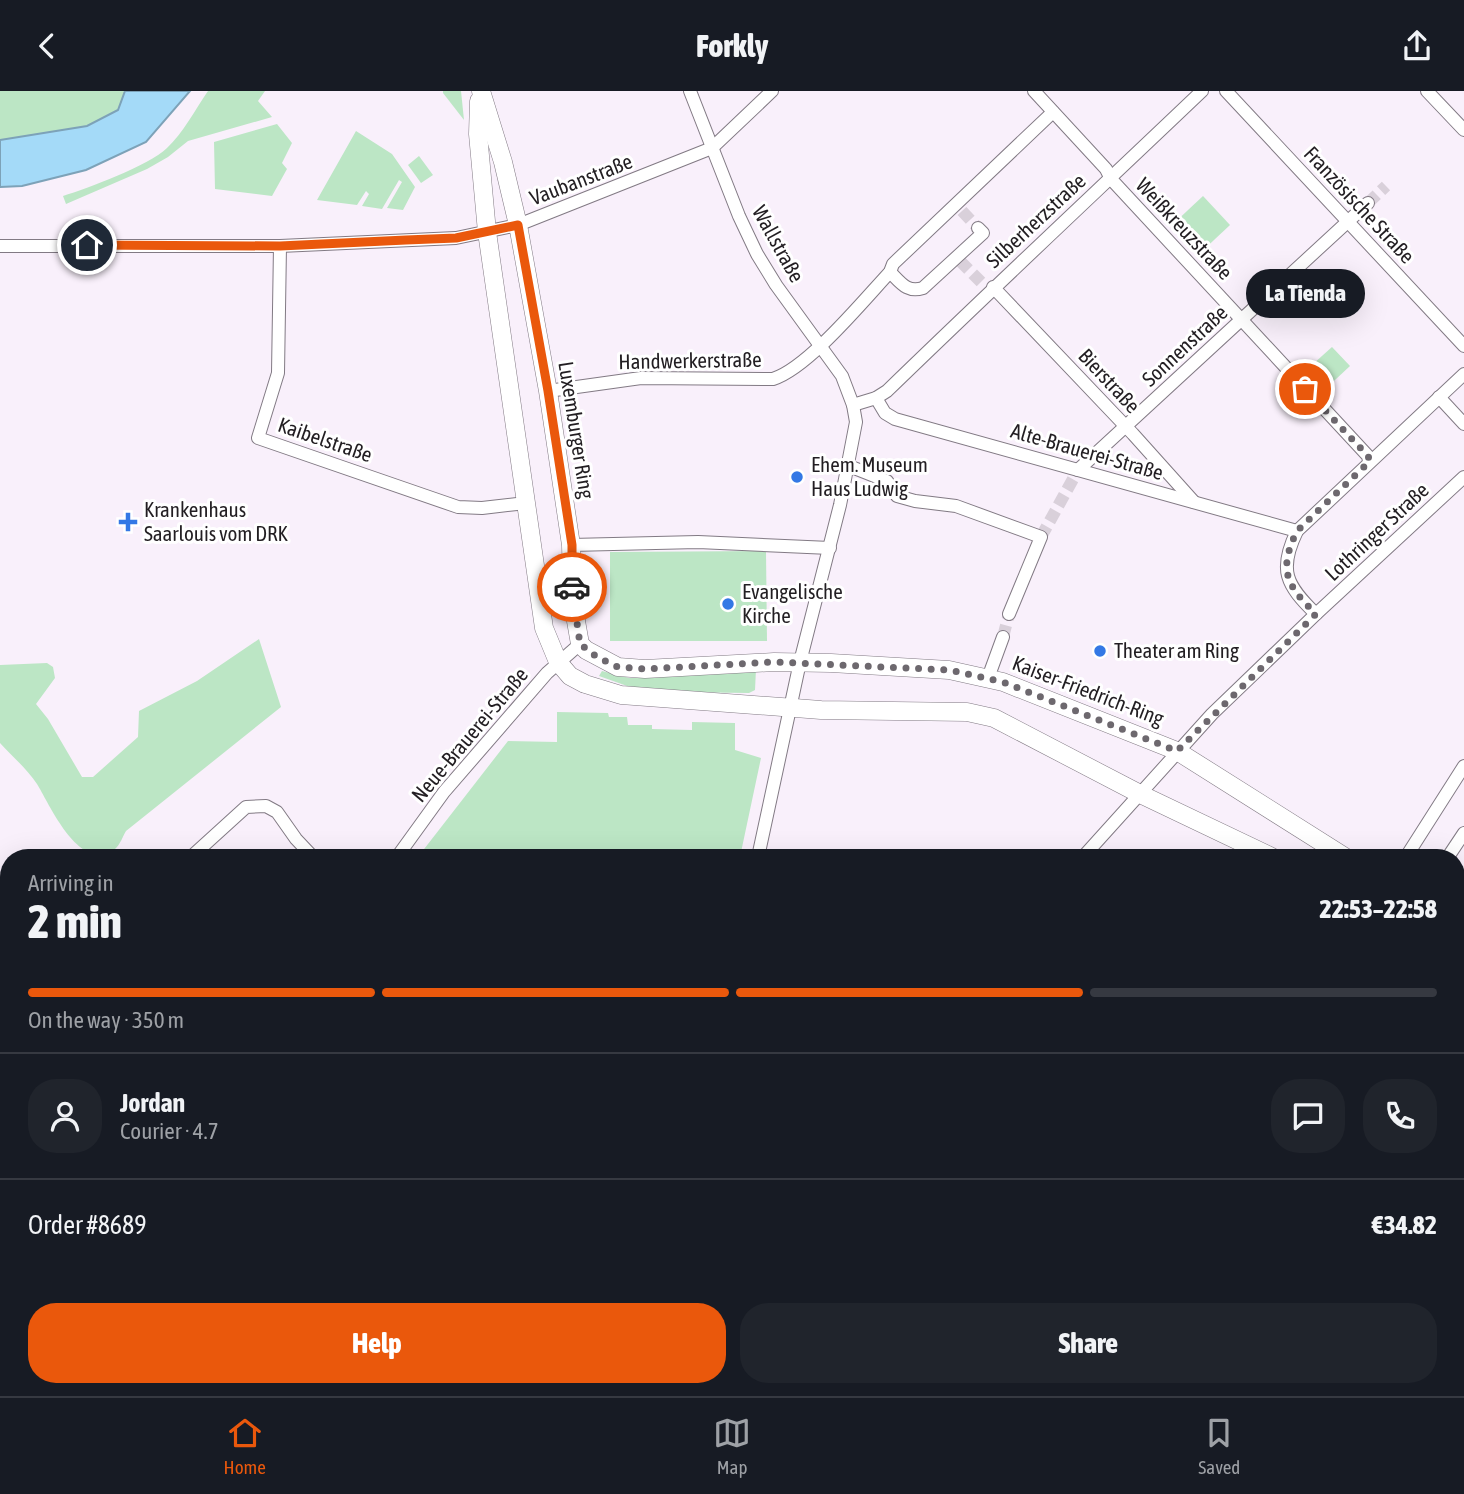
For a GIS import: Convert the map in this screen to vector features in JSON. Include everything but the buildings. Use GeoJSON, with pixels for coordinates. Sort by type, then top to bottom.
{"type":"FeatureCollection","features":[{"type":"Feature","properties":{"kind":"street","name":"Luxemburger Ring"},"geometry":{"type":"LineString","coordinates":[[480,91],[503,162],[518,225],[572,545],[572,585],[580,644]]}},
{"type":"Feature","properties":{"kind":"street"},"geometry":{"type":"LineString","coordinates":[[480,91],[478,134],[487,232],[544,628],[558,662],[570,676],[585,684],[621,695],[676,701],[869,712],[967,712],[994,718],[1140,794],[1255,849]]}},
{"type":"Feature","properties":{"kind":"street","name":"Wallstraße"},"geometry":{"type":"LineString","coordinates":[[690,91],[739,216],[757,254],[776,285],[842,376],[853,405]]}},
{"type":"Feature","properties":{"kind":"street"},"geometry":{"type":"LineString","coordinates":[[712,148],[772,91]]}},
{"type":"Feature","properties":{"kind":"street","name":"Weißkreuzstraße"},"geometry":{"type":"LineString","coordinates":[[1034,91],[1111,179],[1370,461]]}},
{"type":"Feature","properties":{"kind":"street","name":"Silberherzstraße"},"geometry":{"type":"LineString","coordinates":[[853,405],[876,398],[887,391],[988,287],[1111,179],[1202,91]]}},
{"type":"Feature","properties":{"kind":"street","name":"Französische Straße"},"geometry":{"type":"LineString","coordinates":[[1226,91],[1464,346]]}},
{"type":"Feature","properties":{"kind":"street"},"geometry":{"type":"LineString","coordinates":[[1427,91],[1464,130]]}},
{"type":"Feature","properties":{"kind":"street"},"geometry":{"type":"LineString","coordinates":[[1454,120],[1464,110]]}},
{"type":"Feature","properties":{"kind":"street","name":"Handwerkerstraße"},"geometry":{"type":"LineString","coordinates":[[548,391],[641,377],[773,379],[787,375],[820,345],[890,272],[893,264],[959,208],[1053,112]]}},
{"type":"Feature","properties":{"kind":"street","name":"Vaubanstraße"},"geometry":{"type":"LineString","coordinates":[[0,246],[280,246],[456,238],[518,225],[712,148]]}},
{"type":"Feature","properties":{"kind":"street","name":"Sonnenstraße"},"geometry":{"type":"LineString","coordinates":[[1078,470],[1368,203]]}},
{"type":"Feature","properties":{"kind":"street"},"geometry":{"type":"LineString","coordinates":[[890,272],[907,288],[914,291],[923,288],[959,259],[983,233],[978,228]]}},
{"type":"Feature","properties":{"kind":"street","name":"Kaibelstraße"},"geometry":{"type":"LineString","coordinates":[[280,246],[278,373],[258,438],[458,507],[482,508],[526,503]]}},
{"type":"Feature","properties":{"kind":"street","name":"Bierstraße"},"geometry":{"type":"LineString","coordinates":[[988,287],[1126,427],[1194,502]]}},
{"type":"Feature","properties":{"kind":"street"},"geometry":{"type":"LineString","coordinates":[[1316,614],[1289,583],[1285,562],[1297,531],[1464,374]]}},
{"type":"Feature","properties":{"kind":"street"},"geometry":{"type":"LineString","coordinates":[[1439,397],[1464,424]]}},
{"type":"Feature","properties":{"kind":"street","name":"Alte-Brauerei-Straße"},"geometry":{"type":"LineString","coordinates":[[876,398],[885,414],[895,419],[1297,531]]}},
{"type":"Feature","properties":{"kind":"street"},"geometry":{"type":"LineString","coordinates":[[760,849],[800,662],[849,466],[856,422],[853,405]]}},
{"type":"Feature","properties":{"kind":"street"},"geometry":{"type":"LineString","coordinates":[[849,466],[887,481],[897,496],[956,506],[1041,537],[1009,614]]}},
{"type":"Feature","properties":{"kind":"street","name":"Lothringer Straße"},"geometry":{"type":"LineString","coordinates":[[1090,849],[1177,751],[1316,614],[1464,477]]}},
{"type":"Feature","properties":{"kind":"street"},"geometry":{"type":"LineString","coordinates":[[572,545],[698,542],[830,548]]}},
{"type":"Feature","properties":{"kind":"street"},"geometry":{"type":"LineString","coordinates":[[988,678],[1003,638]]}},
{"type":"Feature","properties":{"kind":"street","name":"Neue-Brauerei-Straße"},"geometry":{"type":"LineString","coordinates":[[403,849],[444,792],[558,662],[580,644]]}},
{"type":"Feature","properties":{"kind":"street","name":"Kaiser-Friedrich-Ring"},"geometry":{"type":"LineString","coordinates":[[580,644],[597,657],[618,667],[645,669],[800,662],[949,670],[988,678],[1177,751],[1332,849]]}},
{"type":"Feature","properties":{"kind":"street"},"geometry":{"type":"LineString","coordinates":[[1411,849],[1464,766]]}},
{"type":"Feature","properties":{"kind":"street"},"geometry":{"type":"LineString","coordinates":[[200,849],[246,807],[266,806],[276,812],[305,849]]}},
{"type":"Feature","properties":{"kind":"street"},"geometry":{"type":"LineString","coordinates":[[1454,849],[1464,834]]}},
{"type":"Feature","properties":{"kind":"green space"},"geometry":{"type":"Polygon","coordinates":[[[0,91],[125,91],[118,110],[87,126],[0,140],[0,91]]]}},
{"type":"Feature","properties":{"kind":"green space"},"geometry":{"type":"Polygon","coordinates":[[[208,91],[265,91],[258,101],[272,117],[188,141],[147,169],[66,204],[63,196],[132,169],[167,148],[184,128],[208,91]]]}},
{"type":"Feature","properties":{"kind":"green space"},"geometry":{"type":"Polygon","coordinates":[[[461,91],[464,120],[443,93],[461,91]]]}},
{"type":"Feature","properties":{"kind":"green space"},"geometry":{"type":"Polygon","coordinates":[[[277,124],[292,143],[282,163],[287,169],[272,196],[215,189],[214,142],[277,124]]]}},
{"type":"Feature","properties":{"kind":"green space"},"geometry":{"type":"Polygon","coordinates":[[[356,131],[392,154],[415,187],[403,210],[387,208],[402,182],[399,180],[382,209],[362,206],[369,194],[366,191],[357,205],[317,200],[356,131]]]}},
{"type":"Feature","properties":{"kind":"green space"},"geometry":{"type":"Polygon","coordinates":[[[419,156],[433,175],[421,183],[408,165],[419,156]]]}},
{"type":"Feature","properties":{"kind":"green space"},"geometry":{"type":"Polygon","coordinates":[[[1203,196],[1230,225],[1198,255],[1171,226],[1203,196]]]}},
{"type":"Feature","properties":{"kind":"green space"},"geometry":{"type":"Polygon","coordinates":[[[1332,347],[1350,366],[1321,393],[1303,373],[1332,347]]]}},
{"type":"Feature","properties":{"kind":"green space"},"geometry":{"type":"Polygon","coordinates":[[[766,551],[767,641],[610,641],[610,552],[766,551]]]}},
{"type":"Feature","properties":{"kind":"green space"},"geometry":{"type":"Polygon","coordinates":[[[259,639],[281,707],[126,831],[115,849],[84,849],[78,845],[58,821],[33,778],[0,743],[0,665],[47,663],[53,667],[55,678],[36,704],[48,719],[82,777],[93,777],[138,737],[139,711],[197,681],[259,639]]]}},
{"type":"Feature","properties":{"kind":"green space"},"geometry":{"type":"Polygon","coordinates":[[[756,669],[755,690],[749,693],[670,692],[630,687],[599,676],[602,671],[629,678],[648,678],[702,671],[756,669]]]}},
{"type":"Feature","properties":{"kind":"green space"},"geometry":{"type":"Polygon","coordinates":[[[557,712],[608,713],[609,717],[627,717],[628,725],[652,725],[652,729],[692,730],[692,722],[735,723],[735,750],[761,758],[742,849],[424,849],[508,741],[557,742],[557,712]]]}},
{"type":"Feature","properties":{"kind":"water"},"geometry":{"type":"Polygon","coordinates":[[[125,91],[190,91],[146,142],[86,170],[22,186],[0,187],[0,140],[87,126],[118,110],[125,91]]]}},
{"type":"Feature","properties":{"kind":"tunnel"},"geometry":{"type":"LineString","coordinates":[[1368,203],[1386,186]]}},
{"type":"Feature","properties":{"kind":"tunnel"},"geometry":{"type":"LineString","coordinates":[[962,211],[978,228]]}},
{"type":"Feature","properties":{"kind":"tunnel"},"geometry":{"type":"LineString","coordinates":[[960,261],[981,282]]}},
{"type":"Feature","properties":{"kind":"tunnel"},"geometry":{"type":"LineString","coordinates":[[1041,537],[1078,470]]}},
{"type":"Feature","properties":{"kind":"tunnel"},"geometry":{"type":"LineString","coordinates":[[1003,637],[1009,614]]}},
{"type":"Feature","properties":{"kind":"way so far"},"geometry":{"type":"LineString","coordinates":[[572,587],[580,644],[597,657],[618,667],[645,669],[774,662],[949,670],[1003,682],[1177,751],[1316,614],[1289,583],[1285,562],[1290,546],[1297,531],[1370,461],[1305,389]]}},
{"type":"Feature","properties":{"kind":"place","name":"La Tienda"},"geometry":{"type":"Point","coordinates":[1305,389]}},
{"type":"Feature","properties":{"kind":"place","name":"Ehem. Museum Haus Ludwig"},"geometry":{"type":"Point","coordinates":[797,477]}},
{"type":"Feature","properties":{"kind":"place","name":"Krankenhaus Saarlouis vom DRK"},"geometry":{"type":"Point","coordinates":[128,522]}},
{"type":"Feature","properties":{"kind":"place","name":"Evangelische Kirche"},"geometry":{"type":"Point","coordinates":[728,604]}},
{"type":"Feature","properties":{"kind":"place","name":"Theater am Ring"},"geometry":{"type":"Point","coordinates":[1100,651]}},
{"type":"Feature","properties":{"kind":"route"},"geometry":{"type":"LineString","coordinates":[[87,245],[280,246],[456,238],[518,225],[572,545],[572,587]]}}]}
